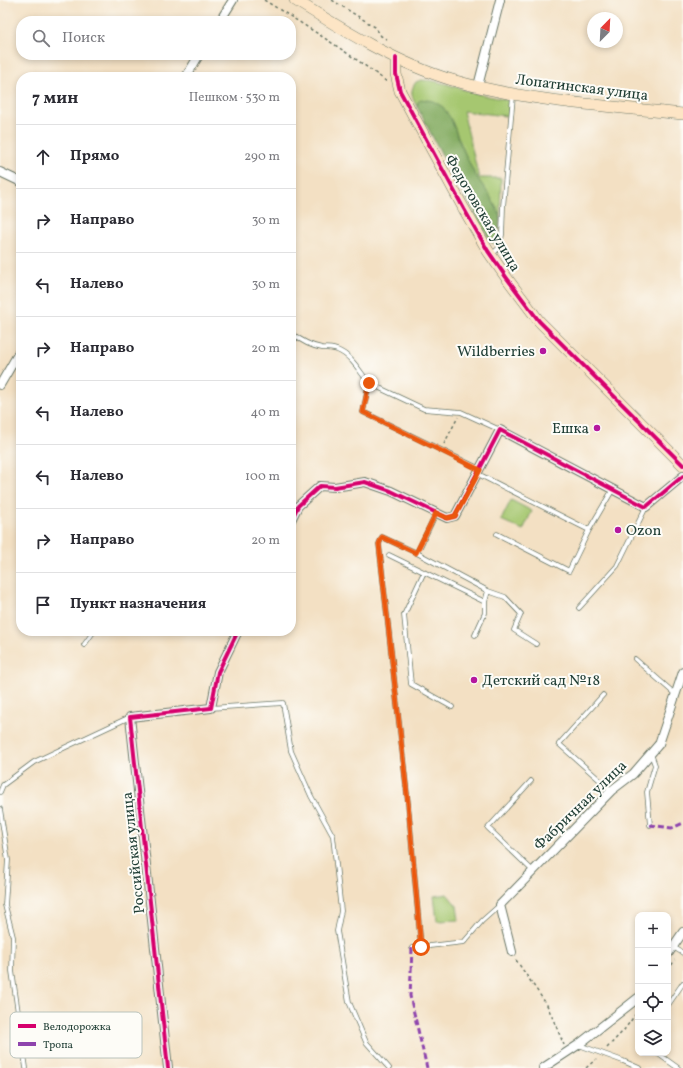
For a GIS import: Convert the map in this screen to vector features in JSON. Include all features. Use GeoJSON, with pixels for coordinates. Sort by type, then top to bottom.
{"type":"FeatureCollection","features":[{"type":"Feature","properties":{"kind":"street"},"geometry":{"type":"LineString","coordinates":[[223,16],[233,0]]}},
{"type":"Feature","properties":{"kind":"street"},"geometry":{"type":"LineString","coordinates":[[295,0],[350,33],[396,58],[450,80],[478,86],[500,0]]}},
{"type":"Feature","properties":{"kind":"street","name":"Федотовская улица"},"geometry":{"type":"LineString","coordinates":[[396,58],[396,74],[400,90],[464,210],[506,277],[539,321],[683,465]]}},
{"type":"Feature","properties":{"kind":"street"},"geometry":{"type":"LineString","coordinates":[[189,72],[196,60]]}},
{"type":"Feature","properties":{"kind":"street","name":"Лопатинская улица"},"geometry":{"type":"LineString","coordinates":[[478,86],[571,102],[683,114]]}},
{"type":"Feature","properties":{"kind":"street"},"geometry":{"type":"LineString","coordinates":[[0,172],[16,180]]}},
{"type":"Feature","properties":{"kind":"street"},"geometry":{"type":"LineString","coordinates":[[0,385],[16,358]]}},
{"type":"Feature","properties":{"kind":"street"},"geometry":{"type":"LineString","coordinates":[[296,510],[298,506],[320,486],[335,487],[365,482],[391,491],[447,518],[455,516],[500,430],[646,507],[683,476]]}},
{"type":"Feature","properties":{"kind":"street"},"geometry":{"type":"LineString","coordinates":[[130,717],[211,708],[218,672],[236,636]]}},
{"type":"Feature","properties":{"kind":"street","name":"Фабричная улица"},"geometry":{"type":"LineString","coordinates":[[500,905],[612,790],[633,774],[659,744],[683,672]]}},
{"type":"Feature","properties":{"kind":"street","name":"Российская улица"},"geometry":{"type":"LineString","coordinates":[[130,717],[168,1068]]}},
{"type":"Feature","properties":{"kind":"street"},"geometry":{"type":"LineString","coordinates":[[500,905],[512,952]]}},
{"type":"Feature","properties":{"kind":"street"},"geometry":{"type":"LineString","coordinates":[[671,949],[683,932]]}},
{"type":"Feature","properties":{"kind":"street"},"geometry":{"type":"LineString","coordinates":[[543,1068],[578,1045],[635,1000]]}},
{"type":"Feature","properties":{"kind":"lane"},"geometry":{"type":"LineString","coordinates":[[491,255],[499,248],[502,235],[505,180],[513,93]]}},
{"type":"Feature","properties":{"kind":"lane"},"geometry":{"type":"LineString","coordinates":[[296,337],[311,345],[322,348],[336,349],[342,352],[349,358],[369,383],[424,409],[461,412],[500,430]]}},
{"type":"Feature","properties":{"kind":"lane"},"geometry":{"type":"LineString","coordinates":[[369,383],[363,412],[589,530]]}},
{"type":"Feature","properties":{"kind":"lane"},"geometry":{"type":"LineString","coordinates":[[497,534],[569,571],[589,530],[613,489]]}},
{"type":"Feature","properties":{"kind":"lane"},"geometry":{"type":"LineString","coordinates":[[579,608],[617,566],[646,507]]}},
{"type":"Feature","properties":{"kind":"lane"},"geometry":{"type":"LineString","coordinates":[[416,553],[436,513]]}},
{"type":"Feature","properties":{"kind":"lane"},"geometry":{"type":"LineString","coordinates":[[421,947],[407,795],[379,544],[382,537],[488,591],[504,597],[521,614],[514,630],[536,644]]}},
{"type":"Feature","properties":{"kind":"lane"},"geometry":{"type":"LineString","coordinates":[[389,555],[485,602]]}},
{"type":"Feature","properties":{"kind":"lane"},"geometry":{"type":"LineString","coordinates":[[424,572],[404,615],[410,684],[452,707]]}},
{"type":"Feature","properties":{"kind":"lane"},"geometry":{"type":"LineString","coordinates":[[474,634],[485,613],[485,602],[488,591]]}},
{"type":"Feature","properties":{"kind":"lane"},"geometry":{"type":"LineString","coordinates":[[84,646],[91,636]]}},
{"type":"Feature","properties":{"kind":"lane"},"geometry":{"type":"LineString","coordinates":[[635,659],[675,694]]}},
{"type":"Feature","properties":{"kind":"lane"},"geometry":{"type":"LineString","coordinates":[[603,695],[559,744],[612,790]]}},
{"type":"Feature","properties":{"kind":"lane"},"geometry":{"type":"LineString","coordinates":[[211,708],[283,703],[291,751],[312,796],[334,836],[342,911],[337,931],[349,1002],[366,1042],[389,1068]]}},
{"type":"Feature","properties":{"kind":"lane"},"geometry":{"type":"LineString","coordinates":[[0,792],[3,785],[34,762],[130,717]]}},
{"type":"Feature","properties":{"kind":"lane"},"geometry":{"type":"LineString","coordinates":[[650,825],[647,792],[655,765],[651,753]]}},
{"type":"Feature","properties":{"kind":"lane"},"geometry":{"type":"LineString","coordinates":[[531,781],[488,828],[533,871]]}},
{"type":"Feature","properties":{"kind":"lane"},"geometry":{"type":"LineString","coordinates":[[0,809],[8,860],[5,905],[13,937],[12,971],[18,1012]]}},
{"type":"Feature","properties":{"kind":"lane"},"geometry":{"type":"LineString","coordinates":[[412,948],[464,942],[482,921],[500,905]]}},
{"type":"Feature","properties":{"kind":"lane"},"geometry":{"type":"LineString","coordinates":[[673,946],[683,953]]}},
{"type":"Feature","properties":{"kind":"lane"},"geometry":{"type":"LineString","coordinates":[[671,1001],[683,983]]}},
{"type":"Feature","properties":{"kind":"lane"},"geometry":{"type":"LineString","coordinates":[[578,1045],[623,1060],[639,1068]]}},
{"type":"Feature","properties":{"kind":"lane"},"geometry":{"type":"LineString","coordinates":[[661,1056],[678,1068]]}},
{"type":"Feature","properties":{"kind":"lane"},"geometry":{"type":"LineString","coordinates":[[25,1058],[26,1068]]}},
{"type":"Feature","properties":{"kind":"path"},"geometry":{"type":"LineString","coordinates":[[264,0],[289,16]]}},
{"type":"Feature","properties":{"kind":"path"},"geometry":{"type":"LineString","coordinates":[[332,0],[376,27],[381,36],[387,39]]}},
{"type":"Feature","properties":{"kind":"path"},"geometry":{"type":"LineString","coordinates":[[296,20],[364,64],[391,85]]}},
{"type":"Feature","properties":{"kind":"path"},"geometry":{"type":"LineString","coordinates":[[440,451],[461,412]]}},
{"type":"Feature","properties":{"kind":"path"},"geometry":{"type":"LineString","coordinates":[[512,952],[547,1005],[567,1052]]}},
{"type":"Feature","properties":{"kind":"path"},"geometry":{"type":"LineString","coordinates":[[624,1030],[635,1015]]}},
{"type":"Feature","properties":{"kind":"green space"},"geometry":{"type":"Polygon","coordinates":[[[421,80],[429,80],[482,95],[509,100],[509,115],[506,116],[463,111],[479,178],[501,178],[500,221],[493,202],[474,173],[451,119],[418,102],[417,107],[413,98],[412,88],[416,82],[421,80]]]}},
{"type":"Feature","properties":{"kind":"green space"},"geometry":{"type":"Polygon","coordinates":[[[421,99],[433,101],[443,107],[451,119],[474,173],[490,196],[499,213],[500,221],[498,240],[495,244],[492,243],[488,237],[444,159],[417,107],[418,102],[421,99]]]}},
{"type":"Feature","properties":{"kind":"green space"},"geometry":{"type":"Polygon","coordinates":[[[511,500],[532,511],[523,530],[501,520],[511,500]]]}},
{"type":"Feature","properties":{"kind":"green space"},"geometry":{"type":"Polygon","coordinates":[[[447,894],[457,906],[459,920],[437,921],[434,896],[447,894]]]}},
{"type":"Feature","properties":{"kind":"marked path"},"geometry":{"type":"LineString","coordinates":[[650,825],[672,828],[683,823]]}},
{"type":"Feature","properties":{"kind":"marked path"},"geometry":{"type":"LineString","coordinates":[[412,948],[410,996],[427,1068]]}},
{"type":"Feature","properties":{"kind":"cycle path"},"geometry":{"type":"LineString","coordinates":[[396,58],[396,74],[400,91],[464,209],[488,251],[506,277],[539,321],[683,465]]}},
{"type":"Feature","properties":{"kind":"cycle path"},"geometry":{"type":"LineString","coordinates":[[296,510],[298,506],[320,486],[335,487],[365,482],[391,491],[447,518],[455,516],[500,430],[646,507],[683,476]]}},
{"type":"Feature","properties":{"kind":"cycle path"},"geometry":{"type":"LineString","coordinates":[[168,1068],[130,717],[211,708],[218,672],[236,636]]}},
{"type":"Feature","properties":{"kind":"place","name":"Wildberries"},"geometry":{"type":"Point","coordinates":[543,351]}},
{"type":"Feature","properties":{"kind":"place","name":"Ешка"},"geometry":{"type":"Point","coordinates":[597,428]}},
{"type":"Feature","properties":{"kind":"place","name":"Ozon"},"geometry":{"type":"Point","coordinates":[618,530]}},
{"type":"Feature","properties":{"kind":"place","name":"Детский сад №18"},"geometry":{"type":"Point","coordinates":[474,680]}},
{"type":"Feature","properties":{"kind":"route"},"geometry":{"type":"LineString","coordinates":[[369,383],[363,412],[480,470],[455,516],[447,518],[436,513],[416,553],[382,537],[379,544],[408,803],[409,830],[421,947]]}}]}
